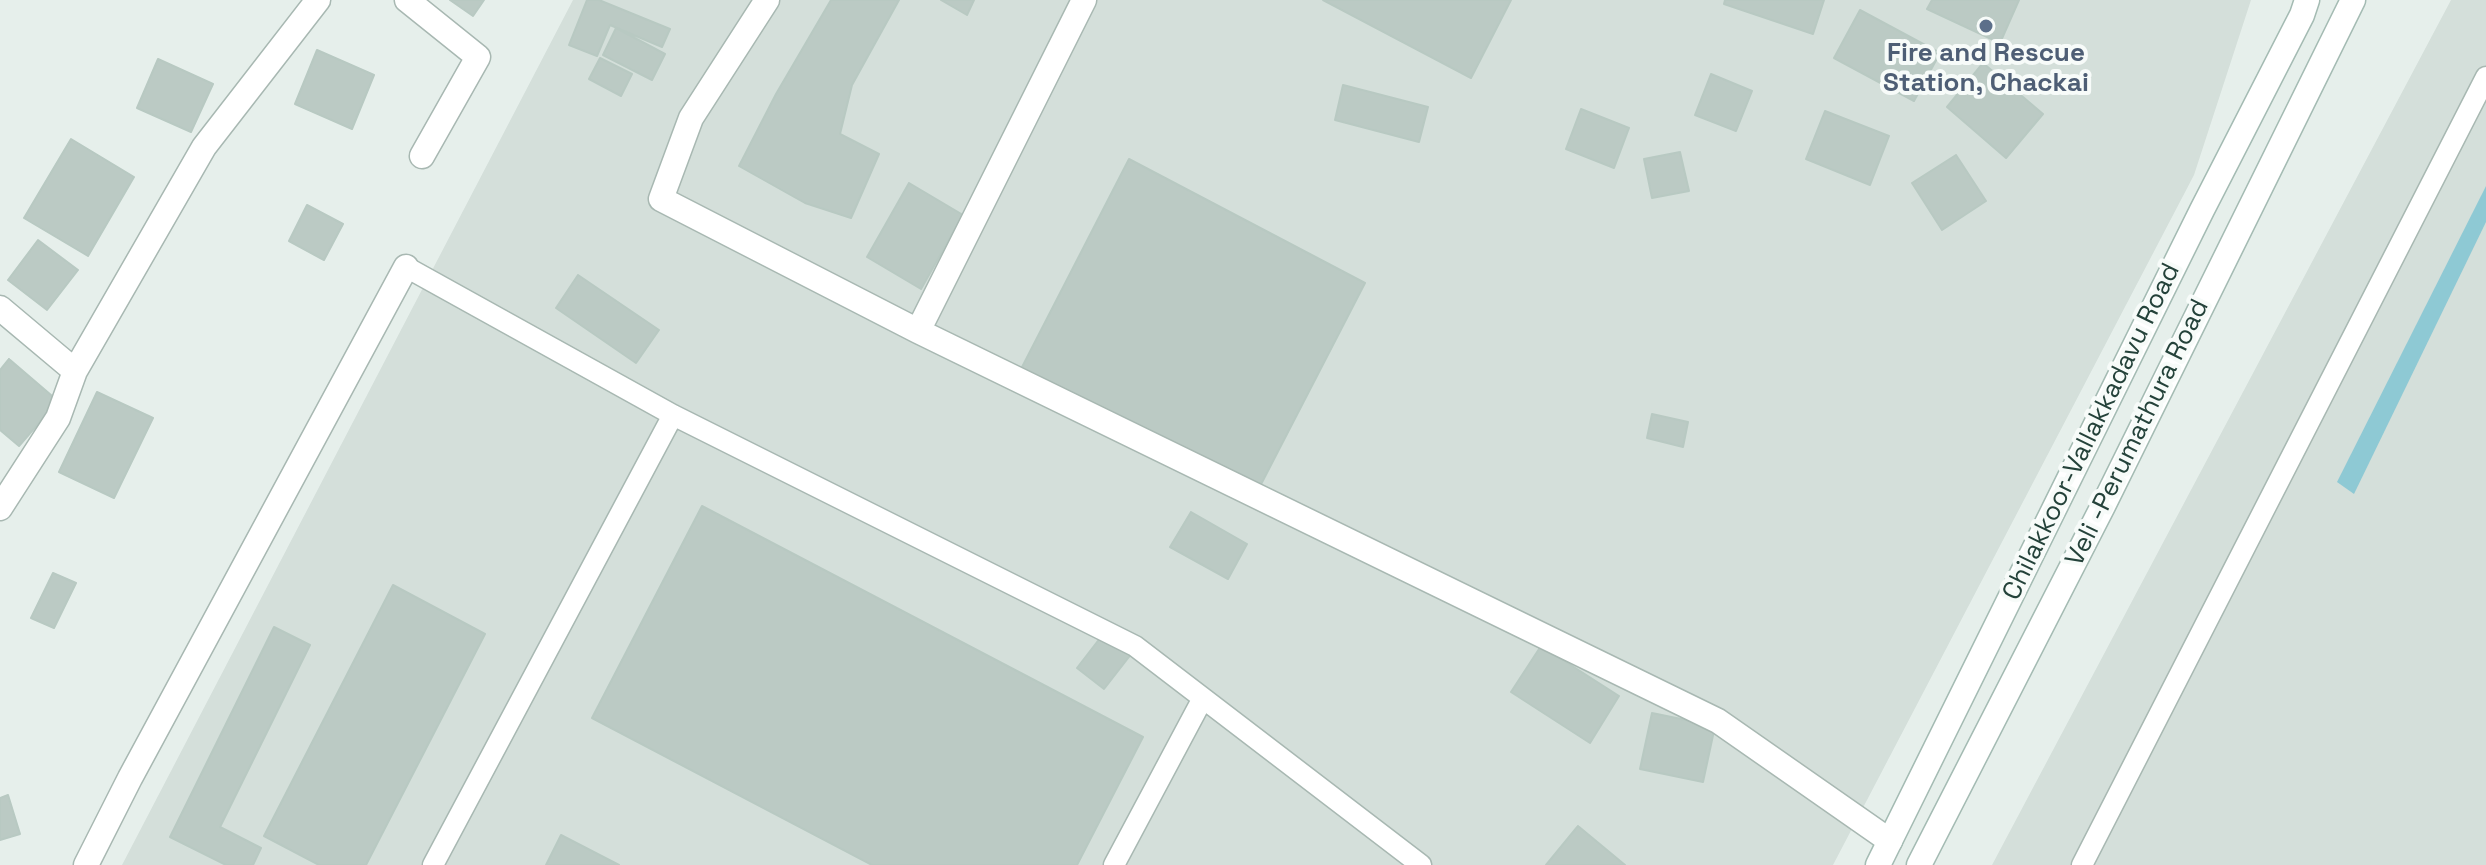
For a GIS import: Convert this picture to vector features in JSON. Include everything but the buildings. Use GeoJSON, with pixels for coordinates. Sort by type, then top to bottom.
{"type":"FeatureCollection","features":[{"type":"Feature","properties":{"kind":"street"},"geometry":{"type":"LineString","coordinates":[[0,508],[58,418],[75,371],[204,147],[318,0]]}},
{"type":"Feature","properties":{"kind":"street"},"geometry":{"type":"LineString","coordinates":[[407,0],[478,57],[422,156]]}},
{"type":"Feature","properties":{"kind":"street"},"geometry":{"type":"LineString","coordinates":[[767,0],[691,118],[661,199],[918,331],[1718,721],[1890,841]]}},
{"type":"Feature","properties":{"kind":"street"},"geometry":{"type":"LineString","coordinates":[[918,331],[1084,0]]}},
{"type":"Feature","properties":{"kind":"street","name":"Chilakkoor-Vallakkadavu Road"},"geometry":{"type":"LineString","coordinates":[[1878,865],[2307,0]]}},
{"type":"Feature","properties":{"kind":"street","name":"Veli -Perumathura Road"},"geometry":{"type":"LineString","coordinates":[[1919,865],[2103,506],[2353,0]]}},
{"type":"Feature","properties":{"kind":"street"},"geometry":{"type":"LineString","coordinates":[[86,865],[406,267]]}},
{"type":"Feature","properties":{"kind":"street"},"geometry":{"type":"LineString","coordinates":[[0,308],[75,371]]}},
{"type":"Feature","properties":{"kind":"lane"},"geometry":{"type":"LineString","coordinates":[[2082,865],[2486,77]]}},
{"type":"Feature","properties":{"kind":"lane"},"geometry":{"type":"LineString","coordinates":[[406,267],[673,415],[1135,646],[1421,865]]}},
{"type":"Feature","properties":{"kind":"lane"},"geometry":{"type":"LineString","coordinates":[[433,865],[673,415]]}},
{"type":"Feature","properties":{"kind":"lane"},"geometry":{"type":"LineString","coordinates":[[1114,865],[1203,698]]}},
{"type":"Feature","properties":{"kind":"shaded area"},"geometry":{"type":"Polygon","coordinates":[[[573,0],[2251,0],[2194,175],[1833,865],[122,865],[573,0]]]}},
{"type":"Feature","properties":{"kind":"shaded area"},"geometry":{"type":"Polygon","coordinates":[[[2451,0],[2486,0],[2486,865],[1992,865],[2451,0]]]}},
{"type":"Feature","properties":{"kind":"water"},"geometry":{"type":"Polygon","coordinates":[[[2486,186],[2486,222],[2354,494],[2337,482],[2486,186]]]}},
{"type":"Feature","properties":{"kind":"place","name":"Fire and Rescue Station, Chackai"},"geometry":{"type":"Point","coordinates":[1986,26]}}]}
